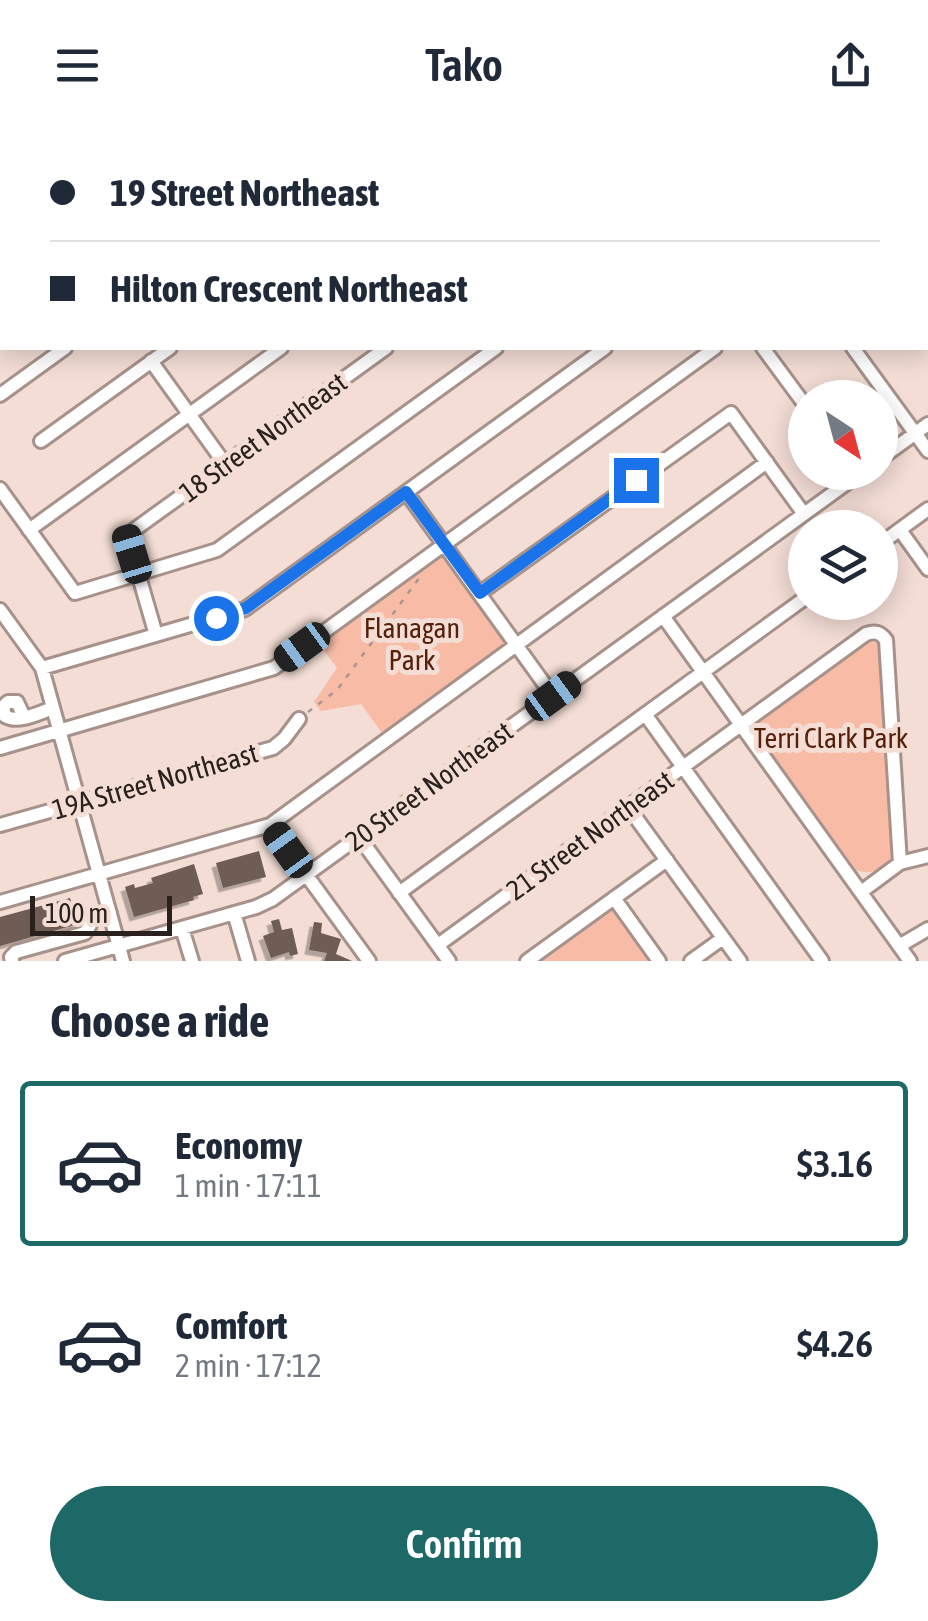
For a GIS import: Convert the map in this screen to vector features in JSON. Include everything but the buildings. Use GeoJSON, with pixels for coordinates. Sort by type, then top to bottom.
{"type":"FeatureCollection","features":[{"type":"Feature","properties":{"kind":"street"},"geometry":{"type":"LineString","coordinates":[[0,394],[62,350]]}},
{"type":"Feature","properties":{"kind":"street"},"geometry":{"type":"LineString","coordinates":[[41,441],[167,350]]}},
{"type":"Feature","properties":{"kind":"street"},"geometry":{"type":"LineString","coordinates":[[29,530],[278,350]]}},
{"type":"Feature","properties":{"kind":"street","name":"18 Street Northeast"},"geometry":{"type":"LineString","coordinates":[[156,635],[126,535],[383,350]]}},
{"type":"Feature","properties":{"kind":"street"},"geometry":{"type":"LineString","coordinates":[[0,489],[75,593],[217,550],[493,350]]}},
{"type":"Feature","properties":{"kind":"street"},"geometry":{"type":"LineString","coordinates":[[42,668],[246,608],[603,350]]}},
{"type":"Feature","properties":{"kind":"street"},"geometry":{"type":"LineString","coordinates":[[0,748],[274,668],[712,350]]}},
{"type":"Feature","properties":{"kind":"street"},"geometry":{"type":"LineString","coordinates":[[764,350],[788,382]]}},
{"type":"Feature","properties":{"kind":"street"},"geometry":{"type":"LineString","coordinates":[[854,350],[928,451]]}},
{"type":"Feature","properties":{"kind":"street"},"geometry":{"type":"LineString","coordinates":[[151,362],[225,464]]}},
{"type":"Feature","properties":{"kind":"street"},"geometry":{"type":"LineString","coordinates":[[480,593],[731,412],[801,510]]}},
{"type":"Feature","properties":{"kind":"street"},"geometry":{"type":"LineString","coordinates":[[898,446],[928,424]]}},
{"type":"Feature","properties":{"kind":"street"},"geometry":{"type":"LineString","coordinates":[[0,902],[270,825],[766,462]]}},
{"type":"Feature","properties":{"kind":"street","name":"20 Street Northeast"},"geometry":{"type":"LineString","coordinates":[[809,510],[836,490]]}},
{"type":"Feature","properties":{"kind":"street"},"geometry":{"type":"LineString","coordinates":[[406,492],[553,696]]}},
{"type":"Feature","properties":{"kind":"street"},"geometry":{"type":"LineString","coordinates":[[928,509],[900,530],[928,569]]}},
{"type":"Feature","properties":{"kind":"street","name":"20 Street Northeast"},"geometry":{"type":"LineString","coordinates":[[65,961],[256,907],[273,898],[788,526]]}},
{"type":"Feature","properties":{"kind":"street"},"geometry":{"type":"LineString","coordinates":[[0,610],[42,668],[123,961]]}},
{"type":"Feature","properties":{"kind":"street"},"geometry":{"type":"LineString","coordinates":[[400,893],[788,610]]}},
{"type":"Feature","properties":{"kind":"street"},"geometry":{"type":"LineString","coordinates":[[663,616],[910,961]]}},
{"type":"Feature","properties":{"kind":"street","name":"21 Street Northeast"},"geometry":{"type":"LineString","coordinates":[[438,945],[866,634],[874,632],[886,640],[900,864]]}},
{"type":"Feature","properties":{"kind":"street"},"geometry":{"type":"LineString","coordinates":[[24,717],[53,708]]}},
{"type":"Feature","properties":{"kind":"street"},"geometry":{"type":"LineString","coordinates":[[645,714],[822,961]]}},
{"type":"Feature","properties":{"kind":"street","name":"19A Street Northeast"},"geometry":{"type":"LineString","coordinates":[[0,825],[273,748],[299,719]]}},
{"type":"Feature","properties":{"kind":"street"},"geometry":{"type":"LineString","coordinates":[[628,808],[740,961]]}},
{"type":"Feature","properties":{"kind":"street"},"geometry":{"type":"LineString","coordinates":[[270,825],[370,961]]}},
{"type":"Feature","properties":{"kind":"street"},"geometry":{"type":"LineString","coordinates":[[359,837],[449,961]]}},
{"type":"Feature","properties":{"kind":"street"},"geometry":{"type":"LineString","coordinates":[[861,892],[900,864],[928,856]]}},
{"type":"Feature","properties":{"kind":"street"},"geometry":{"type":"LineString","coordinates":[[530,960],[667,860]]}},
{"type":"Feature","properties":{"kind":"street"},"geometry":{"type":"LineString","coordinates":[[614,898],[660,961]]}},
{"type":"Feature","properties":{"kind":"street"},"geometry":{"type":"LineString","coordinates":[[12,961],[16,952],[85,933],[89,919],[110,913]]}},
{"type":"Feature","properties":{"kind":"street"},"geometry":{"type":"LineString","coordinates":[[234,913],[248,961]]}},
{"type":"Feature","properties":{"kind":"street"},"geometry":{"type":"LineString","coordinates":[[182,928],[192,961]]}},
{"type":"Feature","properties":{"kind":"street"},"geometry":{"type":"LineString","coordinates":[[900,946],[928,929]]}},
{"type":"Feature","properties":{"kind":"street"},"geometry":{"type":"LineString","coordinates":[[76,935],[82,956]]}},
{"type":"Feature","properties":{"kind":"street"},"geometry":{"type":"LineString","coordinates":[[691,961],[723,938]]}},
{"type":"Feature","properties":{"kind":"path"},"geometry":{"type":"LineString","coordinates":[[299,719],[337,690],[425,571]]}},
{"type":"Feature","properties":{"kind":"green space","name":"Flanagan Park"},"geometry":{"type":"Polygon","coordinates":[[[438,552],[508,647],[385,737],[361,704],[321,711],[314,702],[337,668],[317,641],[438,552]]]}},
{"type":"Feature","properties":{"kind":"green space","name":"Terri Clark Park"},"geometry":{"type":"Polygon","coordinates":[[[868,642],[878,643],[880,650],[894,854],[873,872],[856,870],[756,732],[758,722],[868,642]]]}},
{"type":"Feature","properties":{"kind":"green space"},"geometry":{"type":"Polygon","coordinates":[[[613,905],[653,961],[538,959],[613,905]]]}},
{"type":"Feature","properties":{"kind":"route"},"geometry":{"type":"LineString","coordinates":[[216,618],[246,608],[406,492],[480,593],[636,480]]}}]}
